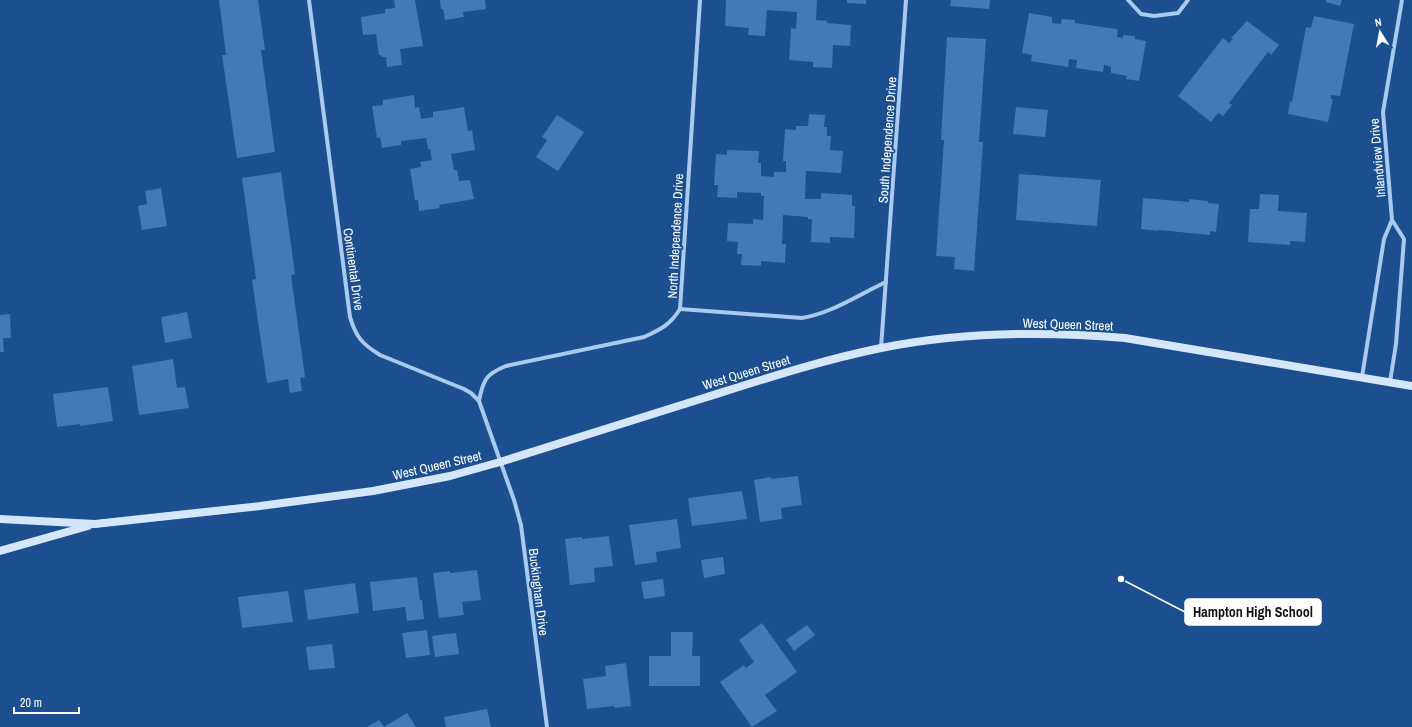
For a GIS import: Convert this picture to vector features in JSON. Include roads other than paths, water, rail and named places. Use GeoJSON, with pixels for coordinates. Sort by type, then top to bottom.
{"type":"FeatureCollection","features":[{"type":"Feature","properties":{"kind":"main road","name":"West Queen Street"},"geometry":{"type":"LineString","coordinates":[[0,519],[95,524],[260,506],[373,491],[450,476],[500,462],[821,362],[881,348],[983,335],[1080,334],[1125,338],[1412,386]]}},
{"type":"Feature","properties":{"kind":"main road","name":"West Queen Street"},"geometry":{"type":"LineString","coordinates":[[0,551],[95,524]]}},
{"type":"Feature","properties":{"kind":"street","name":"Continental Drive"},"geometry":{"type":"LineString","coordinates":[[309,0],[350,317],[354,330],[360,340],[380,355],[464,389],[471,393],[479,401]]}},
{"type":"Feature","properties":{"kind":"street","name":"North Independence Drive"},"geometry":{"type":"LineString","coordinates":[[479,401],[482,385],[487,377],[496,370],[506,366],[644,337],[662,329],[674,319],[680,309],[700,0]]}},
{"type":"Feature","properties":{"kind":"street","name":"South Independence Drive"},"geometry":{"type":"LineString","coordinates":[[881,348],[906,0]]}},
{"type":"Feature","properties":{"kind":"street"},"geometry":{"type":"LineString","coordinates":[[1128,0],[1141,14],[1154,16],[1178,13],[1188,0]]}},
{"type":"Feature","properties":{"kind":"street","name":"Inlandview Drive"},"geometry":{"type":"LineString","coordinates":[[1390,383],[1396,344],[1404,239],[1392,220],[1383,112],[1402,0]]}},
{"type":"Feature","properties":{"kind":"street","name":"Inlandview Drive"},"geometry":{"type":"LineString","coordinates":[[1361,378],[1384,239],[1392,220]]}},
{"type":"Feature","properties":{"kind":"street"},"geometry":{"type":"LineString","coordinates":[[680,309],[802,318],[829,311],[886,282]]}},
{"type":"Feature","properties":{"kind":"street"},"geometry":{"type":"LineString","coordinates":[[479,401],[500,462]]}},
{"type":"Feature","properties":{"kind":"street","name":"Buckingham Drive"},"geometry":{"type":"LineString","coordinates":[[500,462],[514,500],[521,525],[547,727]]}},
{"type":"Feature","properties":{"kind":"place","name":"Hampton High School"},"geometry":{"type":"Point","coordinates":[1121,579]}}]}
